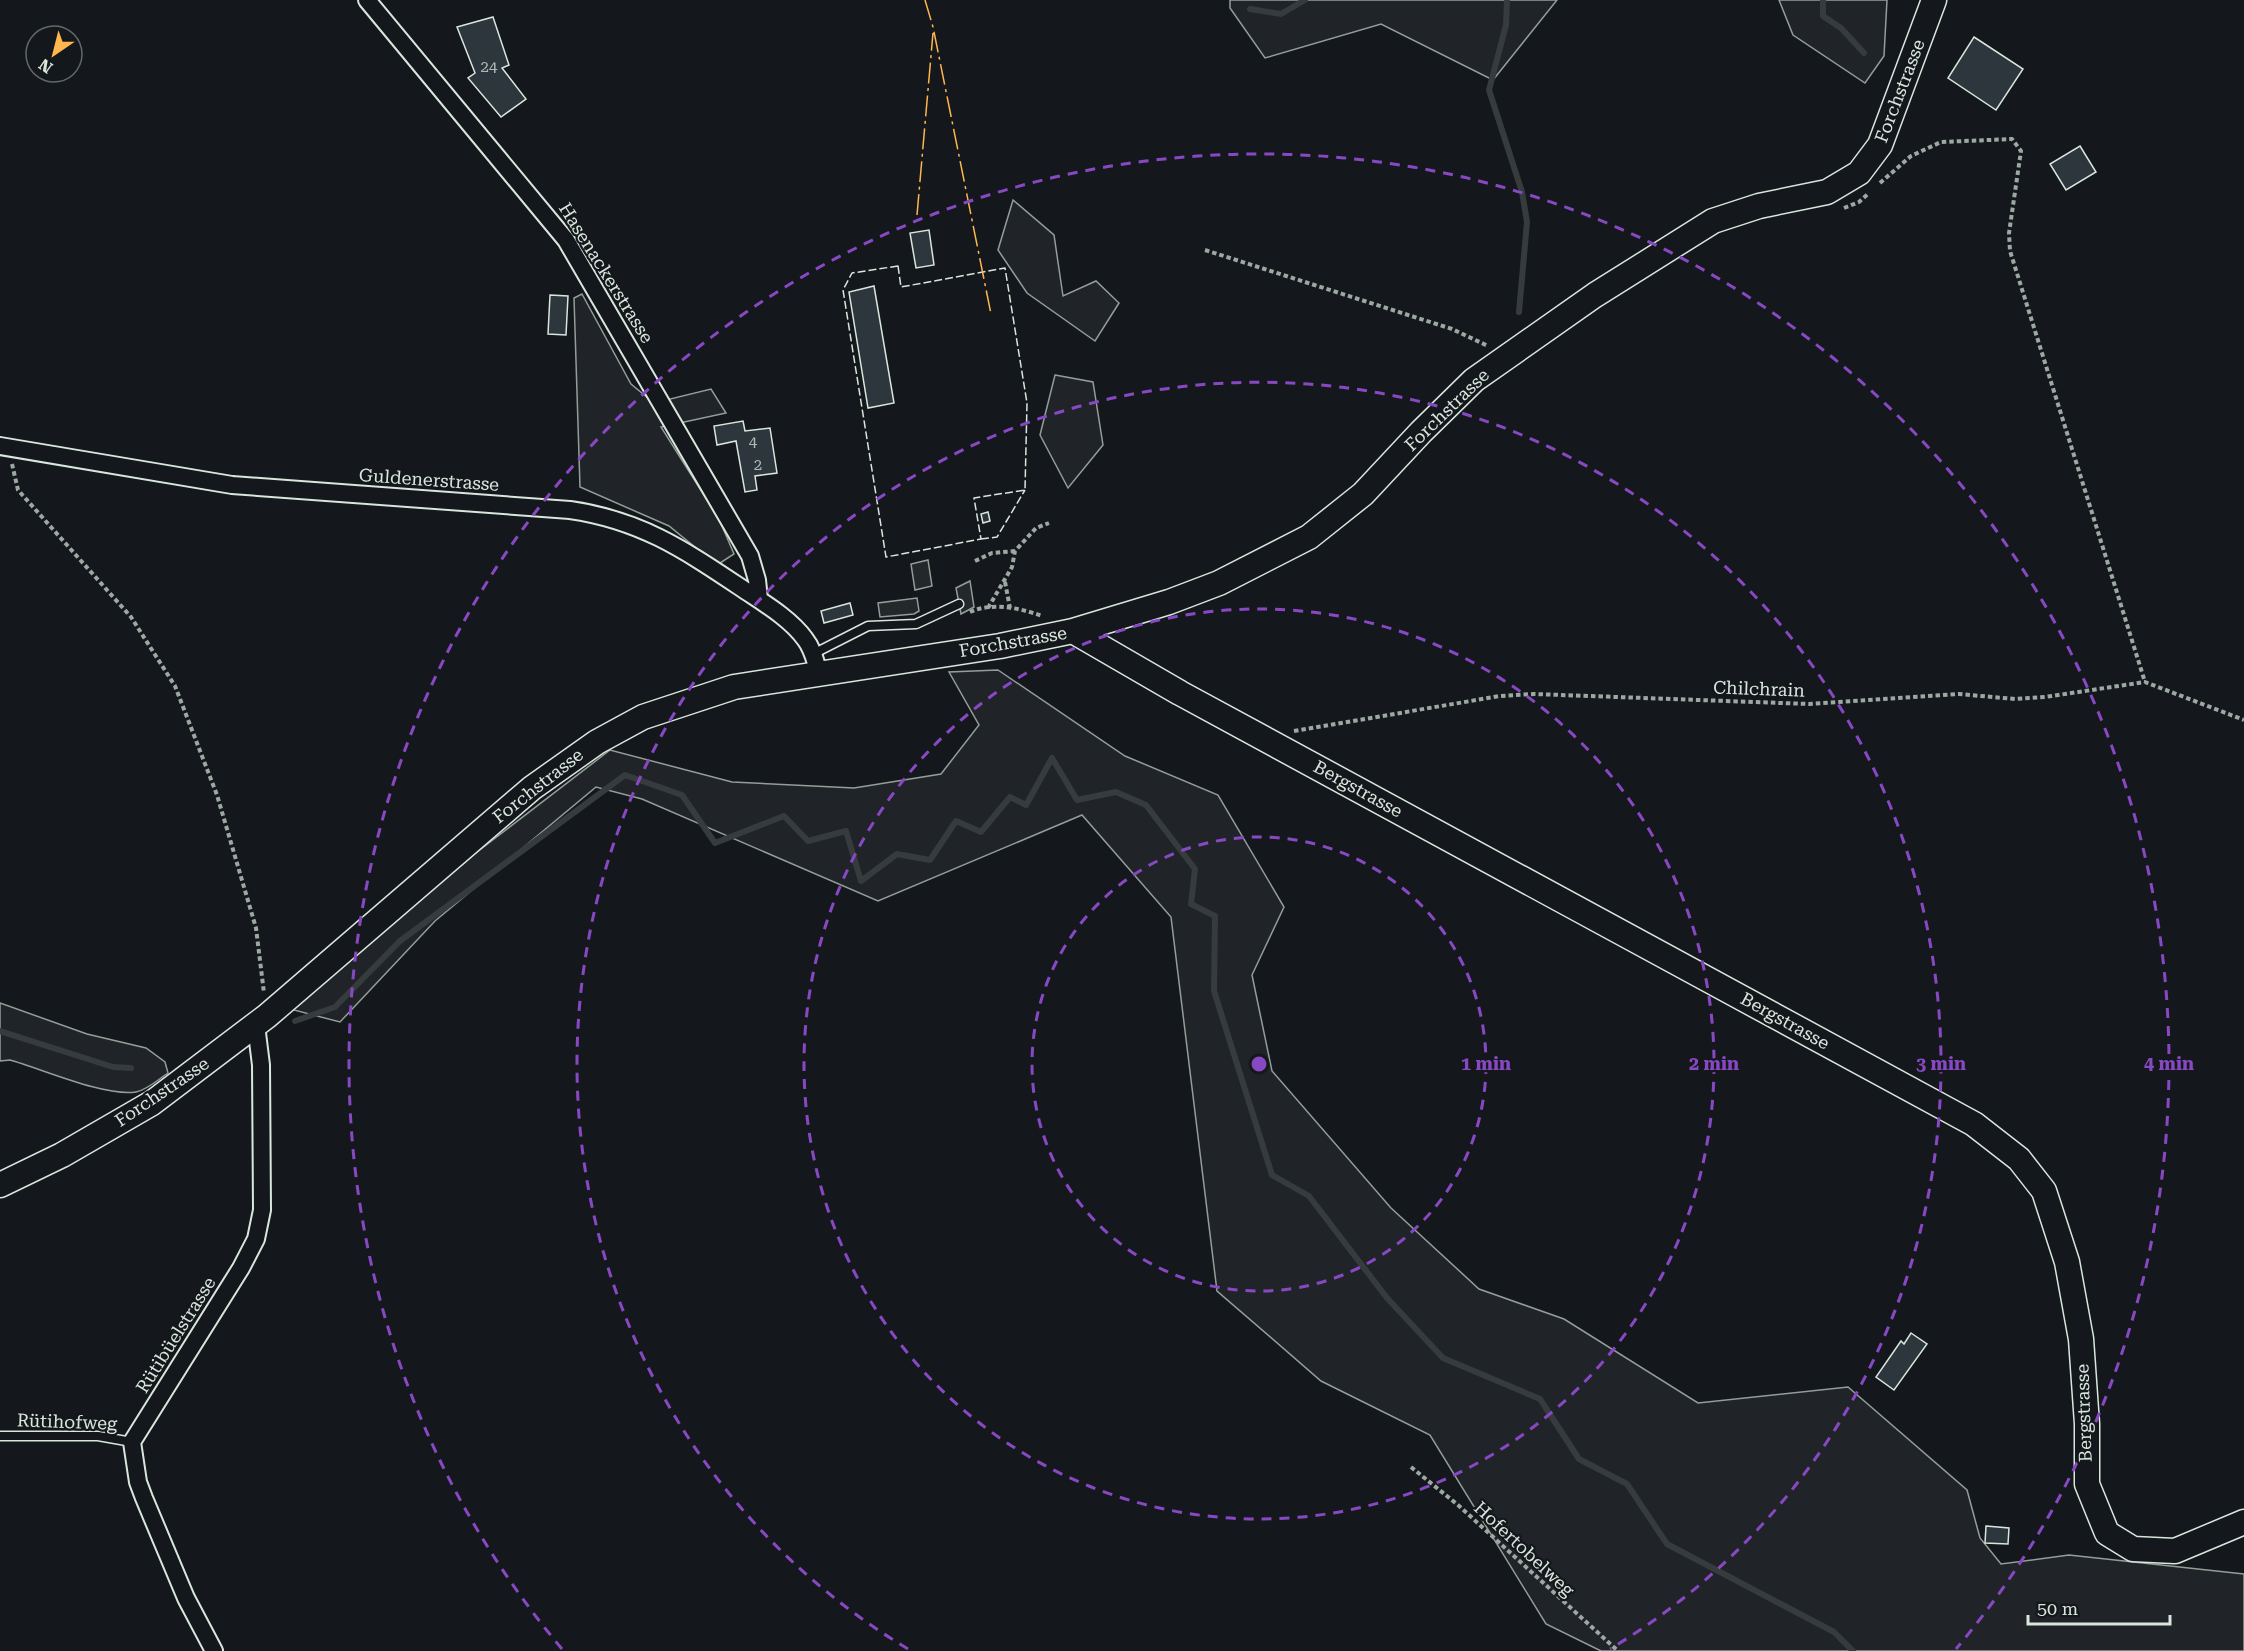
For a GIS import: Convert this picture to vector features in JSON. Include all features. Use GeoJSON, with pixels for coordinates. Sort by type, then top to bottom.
{"type":"FeatureCollection","features":[{"type":"Feature","properties":{"kind":"main road","name":"Forchstrasse"},"geometry":{"type":"LineString","coordinates":[[0,1185],[62,1155],[152,1103],[256,1025],[501,814],[597,742],[643,717],[691,699],[816,663],[1000,646],[1073,632],[1121,618],[1209,586],[1266,561],[1309,537],[1363,494],[1449,404],[1500,360],[1595,295],[1713,221],[1759,206],[1827,192],[1859,173],[1880,145],[1934,0]]}},
{"type":"Feature","properties":{"kind":"main road","name":"Bergstrasse"},"geometry":{"type":"LineString","coordinates":[[1073,632],[1974,1124],[2019,1159],[2044,1191],[2067,1262],[2081,1339],[2087,1424],[2086,1484],[2107,1533],[2133,1550],[2175,1551],[2244,1522]]}},
{"type":"Feature","properties":{"kind":"street","name":"Hasenackerstrasse"},"geometry":{"type":"LineString","coordinates":[[367,0],[566,240],[750,556],[757,580],[759,599]]}},
{"type":"Feature","properties":{"kind":"street","name":"Guldenerstrasse"},"geometry":{"type":"LineString","coordinates":[[3,446],[232,485],[594,513],[634,525],[668,540],[759,599],[799,632],[816,663]]}},
{"type":"Feature","properties":{"kind":"street","name":"Rütibüelstrasse"},"geometry":{"type":"LineString","coordinates":[[132,1442],[241,1268],[260,1225],[264,1188],[261,1065],[256,1025]]}},
{"type":"Feature","properties":{"kind":"street"},"geometry":{"type":"LineString","coordinates":[[132,1442],[138,1482],[144,1498],[186,1598],[214,1651]]}},
{"type":"Feature","properties":{"kind":"lane"},"geometry":{"type":"LineString","coordinates":[[816,663],[868,626],[916,624],[959,604]]}},
{"type":"Feature","properties":{"kind":"lane","name":"Rütihofweg"},"geometry":{"type":"LineString","coordinates":[[0,1436],[98,1436],[132,1442]]}},
{"type":"Feature","properties":{"kind":"path"},"geometry":{"type":"LineString","coordinates":[[1859,202],[1911,156],[1941,142],[2012,138],[2021,151],[2009,233],[2012,261],[2145,682]]}},
{"type":"Feature","properties":{"kind":"path"},"geometry":{"type":"LineString","coordinates":[[1205,250],[1452,329],[1485,343],[1500,360]]}},
{"type":"Feature","properties":{"kind":"path"},"geometry":{"type":"LineString","coordinates":[[3,446],[18,490],[131,617],[175,686],[217,795],[256,928],[265,998]]}},
{"type":"Feature","properties":{"kind":"path"},"geometry":{"type":"LineString","coordinates":[[988,608],[1012,567],[1015,551],[1036,528],[1049,523]]}},
{"type":"Feature","properties":{"kind":"path"},"geometry":{"type":"LineString","coordinates":[[975,561],[992,553],[1015,551]]}},
{"type":"Feature","properties":{"kind":"path"},"geometry":{"type":"LineString","coordinates":[[1005,581],[1010,608]]}},
{"type":"Feature","properties":{"kind":"path"},"geometry":{"type":"LineString","coordinates":[[940,613],[962,617],[988,608],[1010,608],[1045,617]]}},
{"type":"Feature","properties":{"kind":"path","name":"Chilchrain"},"geometry":{"type":"LineString","coordinates":[[1270,741],[1283,733],[1500,696],[1534,694],[1809,704],[1959,694],[2015,699],[2045,697],[2145,682],[2244,720]]}},
{"type":"Feature","properties":{"kind":"path","name":"Hofertobelweg"},"geometry":{"type":"LineString","coordinates":[[1411,1467],[1458,1506],[1618,1651]]}},
{"type":"Feature","properties":{"kind":"shaded area"},"geometry":{"type":"Polygon","coordinates":[[[1230,0],[1557,0],[1493,80],[1381,24],[1265,58],[1230,8],[1230,0]]]}},
{"type":"Feature","properties":{"kind":"shaded area"},"geometry":{"type":"Polygon","coordinates":[[[1779,0],[1887,0],[1884,56],[1865,83],[1793,35],[1779,0]]]}},
{"type":"Feature","properties":{"kind":"shaded area"},"geometry":{"type":"Polygon","coordinates":[[[1013,200],[1054,235],[1063,296],[1096,281],[1119,303],[1095,341],[1027,293],[998,250],[1013,200]]]}},
{"type":"Feature","properties":{"kind":"shaded area"},"geometry":{"type":"Polygon","coordinates":[[[582,294],[631,384],[654,403],[711,389],[726,413],[661,427],[719,519],[734,554],[717,565],[669,526],[580,487],[574,298],[582,294]]]}},
{"type":"Feature","properties":{"kind":"shaded area"},"geometry":{"type":"Polygon","coordinates":[[[1055,375],[1093,382],[1103,445],[1068,488],[1040,435],[1055,375]]]}},
{"type":"Feature","properties":{"kind":"shaded area"},"geometry":{"type":"Polygon","coordinates":[[[928,560],[932,586],[915,590],[911,564],[928,560]]]}},
{"type":"Feature","properties":{"kind":"shaded area"},"geometry":{"type":"Polygon","coordinates":[[[970,581],[974,607],[961,614],[956,588],[970,581]]]}},
{"type":"Feature","properties":{"kind":"shaded area"},"geometry":{"type":"Polygon","coordinates":[[[917,598],[919,611],[914,614],[880,617],[878,603],[917,598]]]}},
{"type":"Feature","properties":{"kind":"shaded area"},"geometry":{"type":"Polygon","coordinates":[[[998,670],[1125,756],[1218,795],[1284,907],[1252,975],[1272,1071],[1391,1208],[1479,1289],[1564,1319],[1698,1403],[1848,1387],[1967,1490],[1980,1538],[2001,1564],[2069,1555],[2244,1574],[2244,1651],[1601,1651],[1546,1624],[1430,1435],[1321,1381],[1217,1291],[1171,917],[1082,815],[878,901],[642,799],[596,787],[435,921],[340,1022],[290,1009],[477,852],[610,750],[732,782],[854,788],[941,774],[979,725],[949,672],[998,670]]]}},
{"type":"Feature","properties":{"kind":"shaded area"},"geometry":{"type":"Polygon","coordinates":[[[0,1003],[87,1034],[146,1048],[165,1062],[168,1073],[140,1091],[123,1092],[73,1081],[10,1060],[0,1061],[0,1003]]]}},
{"type":"Feature","properties":{"kind":"building"},"geometry":{"type":"Polygon","coordinates":[[[493,17],[509,65],[502,68],[526,99],[501,117],[468,78],[475,73],[457,27],[493,17]]]}},
{"type":"Feature","properties":{"kind":"building"},"geometry":{"type":"Polygon","coordinates":[[[1974,37],[2023,69],[1996,110],[1948,78],[1974,37]]]}},
{"type":"Feature","properties":{"kind":"building"},"geometry":{"type":"Polygon","coordinates":[[[2080,146],[2096,172],[2066,190],[2050,164],[2080,146]]]}},
{"type":"Feature","properties":{"kind":"building"},"geometry":{"type":"Polygon","coordinates":[[[929,230],[934,265],[916,268],[910,233],[929,230]]]}},
{"type":"Feature","properties":{"kind":"building"},"geometry":{"type":"Polygon","coordinates":[[[874,286],[894,403],[868,408],[849,292],[874,286]]]}},
{"type":"Feature","properties":{"kind":"building"},"geometry":{"type":"Polygon","coordinates":[[[550,295],[568,296],[566,335],[548,334],[550,295]]]}},
{"type":"Feature","properties":{"kind":"building"},"geometry":{"type":"Polygon","coordinates":[[[743,421],[745,431],[770,428],[777,473],[755,476],[757,490],[745,492],[736,441],[717,445],[714,426],[743,421]]]}},
{"type":"Feature","properties":{"kind":"building"},"geometry":{"type":"Polygon","coordinates":[[[988,512],[990,521],[983,523],[981,514],[988,512]]]}},
{"type":"Feature","properties":{"kind":"building"},"geometry":{"type":"Polygon","coordinates":[[[850,603],[853,615],[824,623],[821,611],[850,603]]]}},
{"type":"Feature","properties":{"kind":"building"},"geometry":{"type":"Polygon","coordinates":[[[1911,1333],[1927,1344],[1894,1390],[1876,1377],[1901,1341],[1904,1344],[1911,1333]]]}},
{"type":"Feature","properties":{"kind":"building"},"geometry":{"type":"Polygon","coordinates":[[[1986,1526],[2009,1528],[2008,1544],[1985,1543],[1986,1526]]]}},
{"type":"Feature","properties":{"kind":"waterway"},"geometry":{"type":"LineString","coordinates":[[1250,9],[1281,14],[1305,0]]}},
{"type":"Feature","properties":{"kind":"waterway"},"geometry":{"type":"LineString","coordinates":[[1507,0],[1506,25],[1489,90],[1522,192],[1527,222],[1519,312]]}},
{"type":"Feature","properties":{"kind":"waterway"},"geometry":{"type":"LineString","coordinates":[[1823,0],[1823,16],[1841,28],[1864,53]]}},
{"type":"Feature","properties":{"kind":"waterway"},"geometry":{"type":"LineString","coordinates":[[295,1021],[335,1007],[400,941],[625,775],[682,795],[715,843],[784,816],[808,841],[846,831],[861,881],[897,854],[930,860],[956,821],[981,832],[1010,797],[1026,805],[1052,758],[1077,800],[1116,792],[1146,805],[1195,869],[1191,904],[1215,916],[1214,991],[1272,1175],[1309,1196],[1387,1298],[1443,1358],[1540,1399],[1579,1459],[1627,1484],[1667,1544],[1834,1632],[1853,1651]]}},
{"type":"Feature","properties":{"kind":"waterway"},"geometry":{"type":"LineString","coordinates":[[0,1031],[113,1067],[131,1068]]}},
{"type":"Feature","properties":{"kind":"fence"},"geometry":{"type":"LineString","coordinates":[[898,266],[901,287],[1005,268],[1027,403],[1025,490],[974,498],[981,539],[886,557],[843,290],[852,273],[898,266]]}},
{"type":"Feature","properties":{"kind":"fence"},"geometry":{"type":"LineString","coordinates":[[981,539],[997,537],[1025,490]]}},
{"type":"Feature","properties":{"kind":"power"},"geometry":{"type":"LineString","coordinates":[[925,0],[933,27],[991,314]]}},
{"type":"Feature","properties":{"kind":"power"},"geometry":{"type":"LineString","coordinates":[[917,215],[933,33]]}}]}
